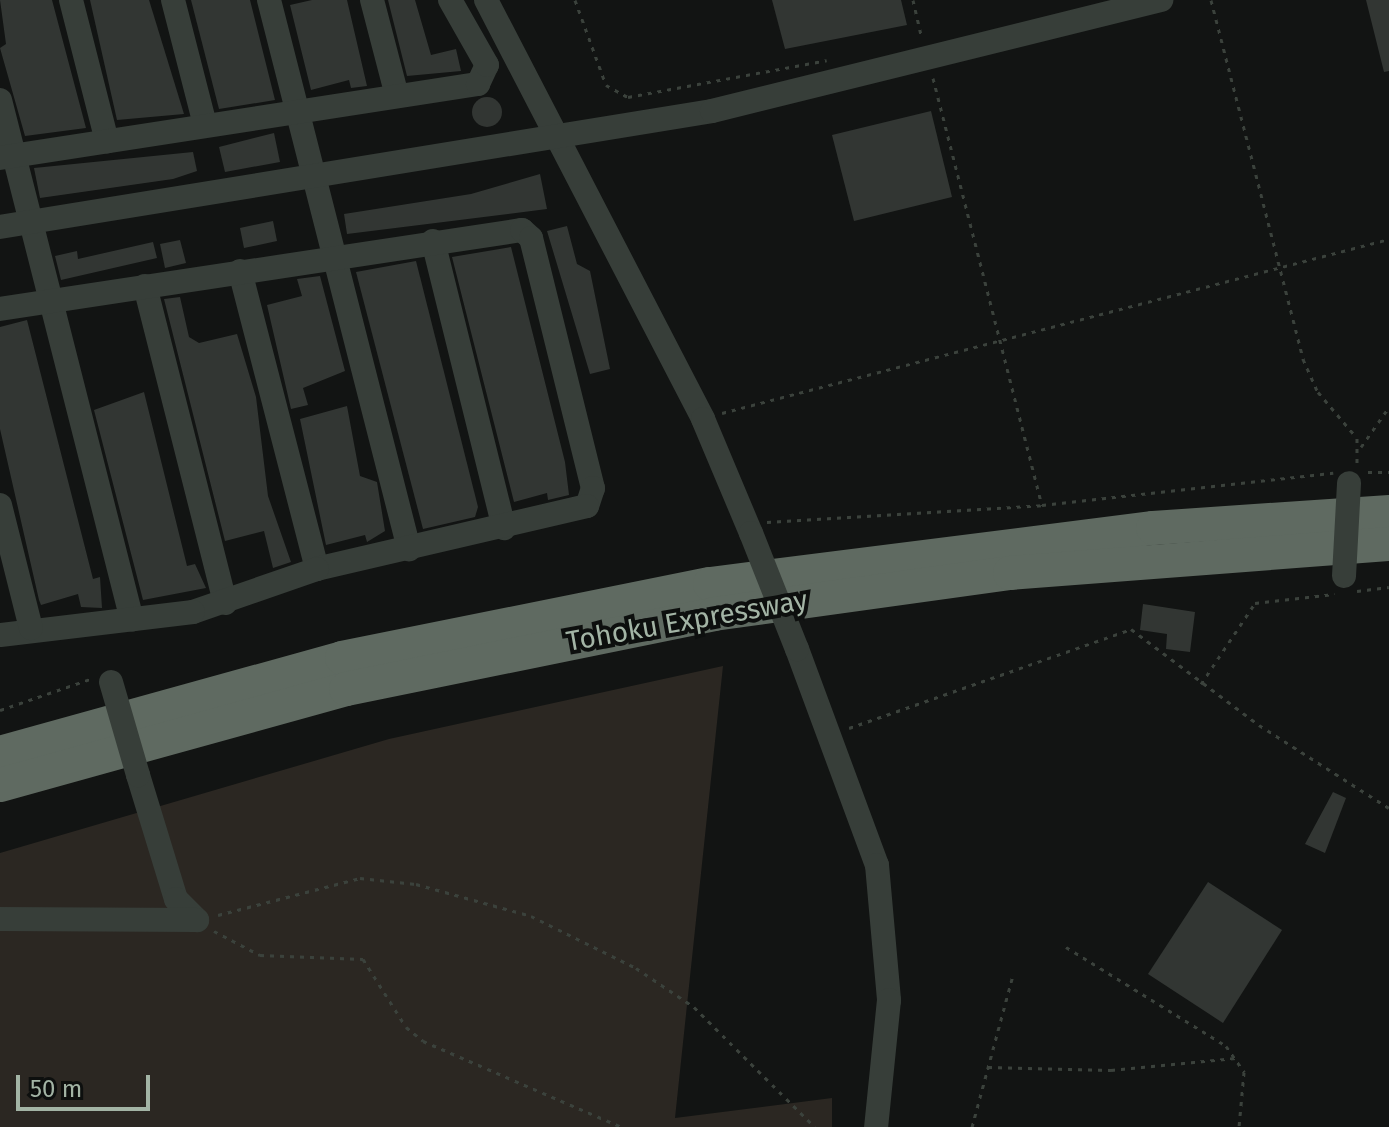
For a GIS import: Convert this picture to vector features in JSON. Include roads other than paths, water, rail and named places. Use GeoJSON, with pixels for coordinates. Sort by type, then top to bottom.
{"type":"FeatureCollection","features":[{"type":"Feature","properties":{"kind":"highway","name":"Tohoku Expressway"},"geometry":{"type":"LineString","coordinates":[[0,753],[342,658],[710,584],[1137,529],[1389,512]]}},
{"type":"Feature","properties":{"kind":"highway","name":"Tohoku Expressway"},"geometry":{"type":"LineString","coordinates":[[0,785],[346,689],[601,633],[1010,573],[1389,544]]}},
{"type":"Feature","properties":{"kind":"street"},"geometry":{"type":"LineString","coordinates":[[71,0],[107,141]]}},
{"type":"Feature","properties":{"kind":"street"},"geometry":{"type":"LineString","coordinates":[[173,0],[205,125]]}},
{"type":"Feature","properties":{"kind":"street"},"geometry":{"type":"LineString","coordinates":[[269,0],[318,179],[409,549]]}},
{"type":"Feature","properties":{"kind":"street"},"geometry":{"type":"LineString","coordinates":[[372,0],[397,96]]}},
{"type":"Feature","properties":{"kind":"street"},"geometry":{"type":"LineString","coordinates":[[7,157],[299,109],[478,84],[487,65],[450,0]]}},
{"type":"Feature","properties":{"kind":"street"},"geometry":{"type":"LineString","coordinates":[[486,0],[703,419],[797,649],[877,865],[884,921],[888,1037],[876,1127]]}},
{"type":"Feature","properties":{"kind":"street"},"geometry":{"type":"LineString","coordinates":[[0,227],[559,140],[928,58],[1161,0]]}},
{"type":"Feature","properties":{"kind":"street"},"geometry":{"type":"LineString","coordinates":[[0,100],[7,157],[29,223],[132,620]]}},
{"type":"Feature","properties":{"kind":"street"},"geometry":{"type":"LineString","coordinates":[[0,309],[508,228],[531,238],[590,473],[587,506],[504,528],[317,569],[225,603],[132,620],[31,628],[0,635]]}},
{"type":"Feature","properties":{"kind":"street"},"geometry":{"type":"LineString","coordinates":[[433,241],[504,528]]}},
{"type":"Feature","properties":{"kind":"street"},"geometry":{"type":"LineString","coordinates":[[240,271],[317,569]]}},
{"type":"Feature","properties":{"kind":"street"},"geometry":{"type":"LineString","coordinates":[[145,286],[225,603]]}},
{"type":"Feature","properties":{"kind":"street"},"geometry":{"type":"LineString","coordinates":[[1343,585],[1344,478]]}},
{"type":"Feature","properties":{"kind":"street"},"geometry":{"type":"LineString","coordinates":[[0,505],[31,628]]}},
{"type":"Feature","properties":{"kind":"street"},"geometry":{"type":"LineString","coordinates":[[0,919],[197,920],[176,899],[111,682]]}}]}
